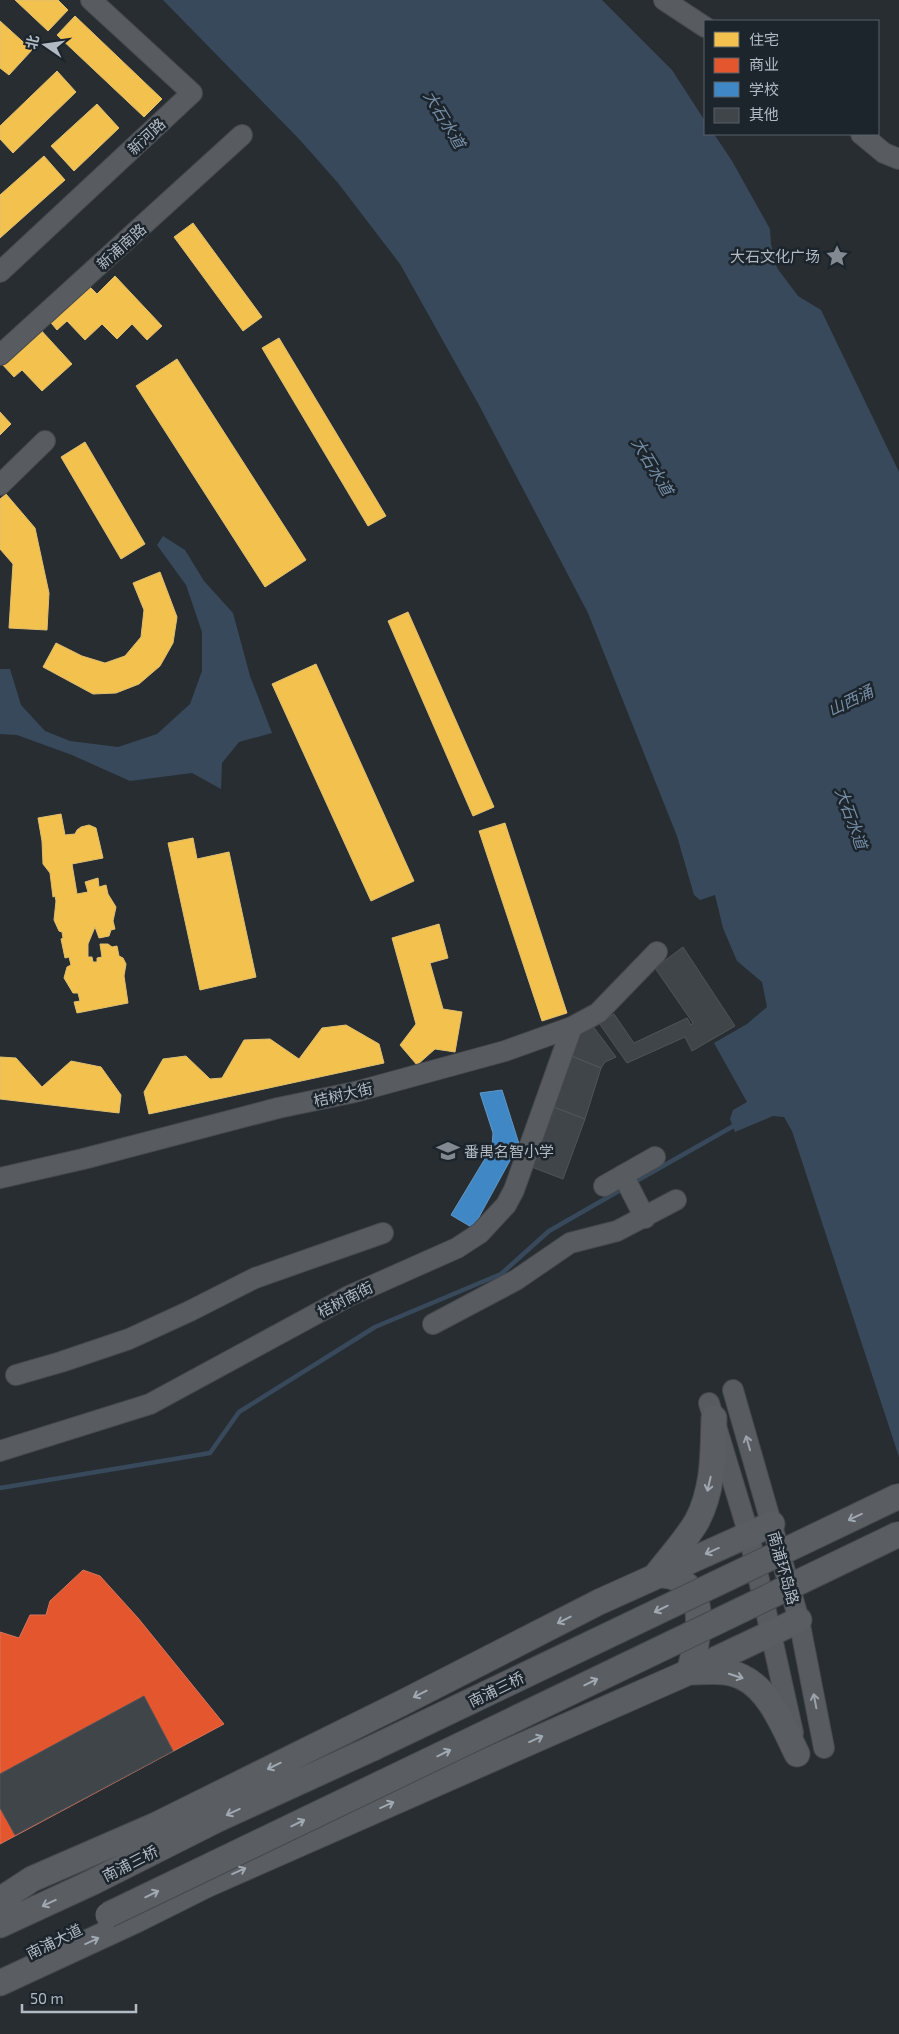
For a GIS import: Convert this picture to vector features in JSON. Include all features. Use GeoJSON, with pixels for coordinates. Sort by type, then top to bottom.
{"type":"FeatureCollection","features":[{"type":"Feature","properties":{"kind":"main road"},"geometry":{"type":"LineString","coordinates":[[656,1576],[684,1540],[704,1506],[713,1466],[712,1410]]}},
{"type":"Feature","properties":{"kind":"main road","name":"南浦三桥"},"geometry":{"type":"LineString","coordinates":[[0,1925],[93,1882],[216,1820],[382,1743],[899,1496]]}},
{"type":"Feature","properties":{"kind":"main road"},"geometry":{"type":"LineString","coordinates":[[0,1900],[32,1879],[154,1826],[402,1703],[599,1602],[772,1524]]}},
{"type":"Feature","properties":{"kind":"main road","name":"南浦大道"},"geometry":{"type":"LineString","coordinates":[[0,1966],[899,1534]]}},
{"type":"Feature","properties":{"kind":"main road"},"geometry":{"type":"LineString","coordinates":[[656,1576],[664,1574],[683,1581],[691,1591],[696,1604],[698,1618],[696,1646],[688,1672]]}},
{"type":"Feature","properties":{"kind":"main road"},"geometry":{"type":"LineString","coordinates":[[0,1983],[206,1886],[688,1672],[799,1620]]}},
{"type":"Feature","properties":{"kind":"main road"},"geometry":{"type":"LineString","coordinates":[[688,1672],[718,1671],[741,1677],[756,1686],[771,1706],[797,1754]]}},
{"type":"Feature","properties":{"kind":"street","name":"新河路"},"geometry":{"type":"LineString","coordinates":[[0,272],[192,93],[92,0]]}},
{"type":"Feature","properties":{"kind":"street"},"geometry":{"type":"LineString","coordinates":[[664,0],[704,26]]}},
{"type":"Feature","properties":{"kind":"street"},"geometry":{"type":"LineString","coordinates":[[687,0],[712,20]]}},
{"type":"Feature","properties":{"kind":"street","name":"新浦南路"},"geometry":{"type":"LineString","coordinates":[[0,355],[242,135]]}},
{"type":"Feature","properties":{"kind":"street"},"geometry":{"type":"LineString","coordinates":[[862,135],[892,156],[899,139]]}},
{"type":"Feature","properties":{"kind":"street"},"geometry":{"type":"LineString","coordinates":[[0,485],[45,441]]}},
{"type":"Feature","properties":{"kind":"street","name":"桔树大街"},"geometry":{"type":"LineString","coordinates":[[0,1178],[82,1159],[278,1108],[355,1092],[505,1051],[572,1028],[598,1013],[656,952]]}},
{"type":"Feature","properties":{"kind":"street","name":"桔树南街"},"geometry":{"type":"LineString","coordinates":[[0,1451],[150,1404],[349,1296],[457,1248],[480,1233],[506,1205],[514,1190],[572,1028]]}},
{"type":"Feature","properties":{"kind":"street"},"geometry":{"type":"LineString","coordinates":[[604,1186],[655,1157]]}},
{"type":"Feature","properties":{"kind":"street"},"geometry":{"type":"LineString","coordinates":[[623,1175],[645,1218]]}},
{"type":"Feature","properties":{"kind":"street"},"geometry":{"type":"LineString","coordinates":[[433,1324],[516,1280],[570,1243],[617,1231],[645,1218],[676,1200]]}},
{"type":"Feature","properties":{"kind":"street"},"geometry":{"type":"LineString","coordinates":[[16,1375],[62,1362],[129,1339],[255,1278],[383,1233]]}},
{"type":"Feature","properties":{"kind":"street","name":"南浦环岛路"},"geometry":{"type":"LineString","coordinates":[[732,1390],[799,1620],[824,1748]]}},
{"type":"Feature","properties":{"kind":"street","name":"南浦环岛路"},"geometry":{"type":"LineString","coordinates":[[712,1410],[749,1535],[772,1632],[797,1754]]}},
{"type":"Feature","properties":{"kind":"water"},"geometry":{"type":"Polygon","coordinates":[[[163,0],[602,0],[672,70],[704,119],[704,135],[715,135],[732,161],[770,229],[771,244],[777,268],[798,296],[821,310],[899,472],[899,1457],[792,1131],[784,1117],[773,1116],[735,1132],[730,1119],[733,1110],[747,1102],[714,1043],[747,1024],[767,1007],[762,982],[737,961],[723,928],[715,895],[700,900],[694,895],[677,836],[588,613],[479,405],[400,264],[338,183],[300,140],[163,0]]]}},
{"type":"Feature","properties":{"kind":"water"},"geometry":{"type":"Polygon","coordinates":[[[163,536],[185,550],[204,581],[233,613],[250,676],[272,733],[239,742],[222,763],[221,789],[192,773],[130,781],[72,755],[17,735],[0,734],[0,669],[10,669],[21,705],[45,731],[70,741],[118,747],[157,734],[190,704],[202,671],[202,632],[186,585],[157,545],[163,536]]]}},
{"type":"Feature","properties":{"kind":"building: 住宅"},"geometry":{"type":"Polygon","coordinates":[[[15,0],[58,0],[68,10],[48,31],[15,0]]]}},
{"type":"Feature","properties":{"kind":"building: 住宅"},"geometry":{"type":"Polygon","coordinates":[[[75,16],[162,99],[144,117],[57,35],[75,16]]]}},
{"type":"Feature","properties":{"kind":"building: 住宅"},"geometry":{"type":"Polygon","coordinates":[[[0,21],[32,50],[9,75],[0,68],[0,21]]]}},
{"type":"Feature","properties":{"kind":"building: 住宅"},"geometry":{"type":"Polygon","coordinates":[[[57,71],[76,92],[13,153],[0,139],[0,126],[57,71]]]}},
{"type":"Feature","properties":{"kind":"building: 住宅"},"geometry":{"type":"Polygon","coordinates":[[[97,104],[119,128],[74,171],[51,146],[97,104]]]}},
{"type":"Feature","properties":{"kind":"building: 住宅"},"geometry":{"type":"Polygon","coordinates":[[[44,156],[65,180],[0,238],[0,195],[44,156]]]}},
{"type":"Feature","properties":{"kind":"building: 住宅"},"geometry":{"type":"Polygon","coordinates":[[[193,223],[262,317],[243,331],[174,237],[193,223]]]}},
{"type":"Feature","properties":{"kind":"building: 住宅"},"geometry":{"type":"Polygon","coordinates":[[[115,276],[162,326],[147,340],[132,324],[117,339],[102,324],[85,340],[67,321],[57,330],[47,318],[85,282],[97,294],[115,276]]]}},
{"type":"Feature","properties":{"kind":"building: 住宅"},"geometry":{"type":"Polygon","coordinates":[[[39,328],[72,364],[42,391],[22,370],[14,377],[1,363],[39,328]]]}},
{"type":"Feature","properties":{"kind":"building: 住宅"},"geometry":{"type":"Polygon","coordinates":[[[279,338],[386,516],[368,526],[262,348],[279,338]]]}},
{"type":"Feature","properties":{"kind":"building: 住宅"},"geometry":{"type":"Polygon","coordinates":[[[177,359],[306,560],[265,587],[136,386],[177,359]]]}},
{"type":"Feature","properties":{"kind":"building: 住宅"},"geometry":{"type":"Polygon","coordinates":[[[0,412],[11,424],[0,435],[0,412]]]}},
{"type":"Feature","properties":{"kind":"building: 住宅"},"geometry":{"type":"Polygon","coordinates":[[[85,442],[145,544],[121,559],[61,457],[85,442]]]}},
{"type":"Feature","properties":{"kind":"building: 住宅"},"geometry":{"type":"Polygon","coordinates":[[[6,494],[35,528],[49,593],[47,630],[9,628],[13,564],[0,549],[0,499],[6,494]]]}},
{"type":"Feature","properties":{"kind":"building: 住宅"},"geometry":{"type":"Polygon","coordinates":[[[160,572],[177,617],[173,643],[160,666],[139,684],[116,693],[93,694],[43,667],[56,643],[82,656],[105,663],[125,656],[141,637],[144,610],[133,583],[160,572]]]}},
{"type":"Feature","properties":{"kind":"building: 住宅"},"geometry":{"type":"Polygon","coordinates":[[[408,612],[494,807],[473,816],[388,621],[408,612]]]}},
{"type":"Feature","properties":{"kind":"building: 住宅"},"geometry":{"type":"Polygon","coordinates":[[[316,664],[414,881],[371,901],[272,684],[316,664]]]}},
{"type":"Feature","properties":{"kind":"building: 住宅"},"geometry":{"type":"Polygon","coordinates":[[[61,814],[65,835],[75,834],[81,827],[89,825],[96,828],[103,858],[72,864],[77,894],[88,892],[85,882],[98,878],[99,887],[106,885],[108,894],[116,907],[113,921],[115,929],[111,930],[109,936],[99,938],[95,927],[88,944],[88,957],[92,957],[93,962],[97,962],[97,958],[102,957],[100,944],[108,944],[112,947],[117,946],[119,956],[123,958],[126,964],[124,976],[128,1003],[77,1013],[74,1002],[80,1001],[78,993],[73,993],[64,978],[67,967],[71,965],[69,957],[65,958],[61,939],[63,938],[62,932],[59,931],[54,920],[56,901],[55,896],[53,897],[50,873],[43,864],[38,818],[61,814]]]}},
{"type":"Feature","properties":{"kind":"building: 住宅"},"geometry":{"type":"Polygon","coordinates":[[[505,823],[567,1013],[542,1021],[479,831],[505,823]]]}},
{"type":"Feature","properties":{"kind":"building: 住宅"},"geometry":{"type":"Polygon","coordinates":[[[193,838],[197,859],[229,852],[256,977],[200,990],[168,843],[193,838]]]}},
{"type":"Feature","properties":{"kind":"building: 住宅"},"geometry":{"type":"Polygon","coordinates":[[[439,924],[448,958],[430,963],[443,1009],[462,1012],[455,1052],[435,1049],[417,1065],[400,1045],[416,1024],[392,938],[439,924]]]}},
{"type":"Feature","properties":{"kind":"building: 住宅"},"geometry":{"type":"Polygon","coordinates":[[[346,1025],[379,1044],[384,1063],[149,1114],[144,1092],[163,1059],[186,1056],[210,1079],[222,1078],[244,1040],[270,1039],[299,1059],[322,1028],[346,1025]]]}},
{"type":"Feature","properties":{"kind":"building: 住宅"},"geometry":{"type":"Polygon","coordinates":[[[0,1057],[16,1058],[42,1087],[71,1061],[101,1067],[121,1095],[119,1113],[0,1099],[0,1057]]]}},
{"type":"Feature","properties":{"kind":"building: 商业"},"geometry":{"type":"Polygon","coordinates":[[[83,1570],[100,1576],[138,1618],[224,1724],[0,1844],[0,1632],[19,1638],[30,1615],[46,1615],[50,1601],[83,1570]]]}},
{"type":"Feature","properties":{"kind":"building: 学校"},"geometry":{"type":"Polygon","coordinates":[[[502,1090],[519,1144],[473,1228],[451,1215],[492,1147],[493,1133],[480,1093],[502,1090]]]}},
{"type":"Feature","properties":{"kind":"building: 其他"},"geometry":{"type":"Polygon","coordinates":[[[683,947],[735,1026],[692,1051],[685,1037],[627,1063],[599,1023],[614,1014],[634,1043],[687,1018],[691,1025],[693,1023],[655,968],[683,947]]]}},
{"type":"Feature","properties":{"kind":"building: 其他"},"geometry":{"type":"Polygon","coordinates":[[[592,1025],[616,1057],[605,1062],[601,1068],[569,1055],[577,1030],[592,1025]]]}},
{"type":"Feature","properties":{"kind":"building: 其他"},"geometry":{"type":"Polygon","coordinates":[[[569,1055],[601,1068],[585,1119],[551,1106],[569,1055]]]}},
{"type":"Feature","properties":{"kind":"building: 其他"},"geometry":{"type":"Polygon","coordinates":[[[551,1106],[585,1119],[563,1179],[529,1166],[551,1106]]]}},
{"type":"Feature","properties":{"kind":"building: 其他"},"geometry":{"type":"Polygon","coordinates":[[[144,1696],[173,1751],[15,1835],[0,1808],[0,1774],[144,1696]]]}},
{"type":"Feature","properties":{"kind":"waterway"},"geometry":{"type":"LineString","coordinates":[[633,1183],[737,1124]]}},
{"type":"Feature","properties":{"kind":"waterway"},"geometry":{"type":"LineString","coordinates":[[0,1488],[210,1453],[239,1412],[375,1327],[501,1274],[549,1231],[624,1188]]}},
{"type":"Feature","properties":{"kind":"place","name":"大石文化广场"},"geometry":{"type":"Point","coordinates":[837,256]}},
{"type":"Feature","properties":{"kind":"place","name":"番禺名智小学"},"geometry":{"type":"Point","coordinates":[448,1151]}},
{"type":"Feature","properties":{"kind":"water label","name":"大石水道"},"geometry":{"type":"Point","coordinates":[445,119]}},
{"type":"Feature","properties":{"kind":"water label","name":"大石水道"},"geometry":{"type":"Point","coordinates":[653,466]}},
{"type":"Feature","properties":{"kind":"water label","name":"山西涌"},"geometry":{"type":"Point","coordinates":[850,700]}},
{"type":"Feature","properties":{"kind":"water label","name":"大石水道"},"geometry":{"type":"Point","coordinates":[852,818]}}]}
